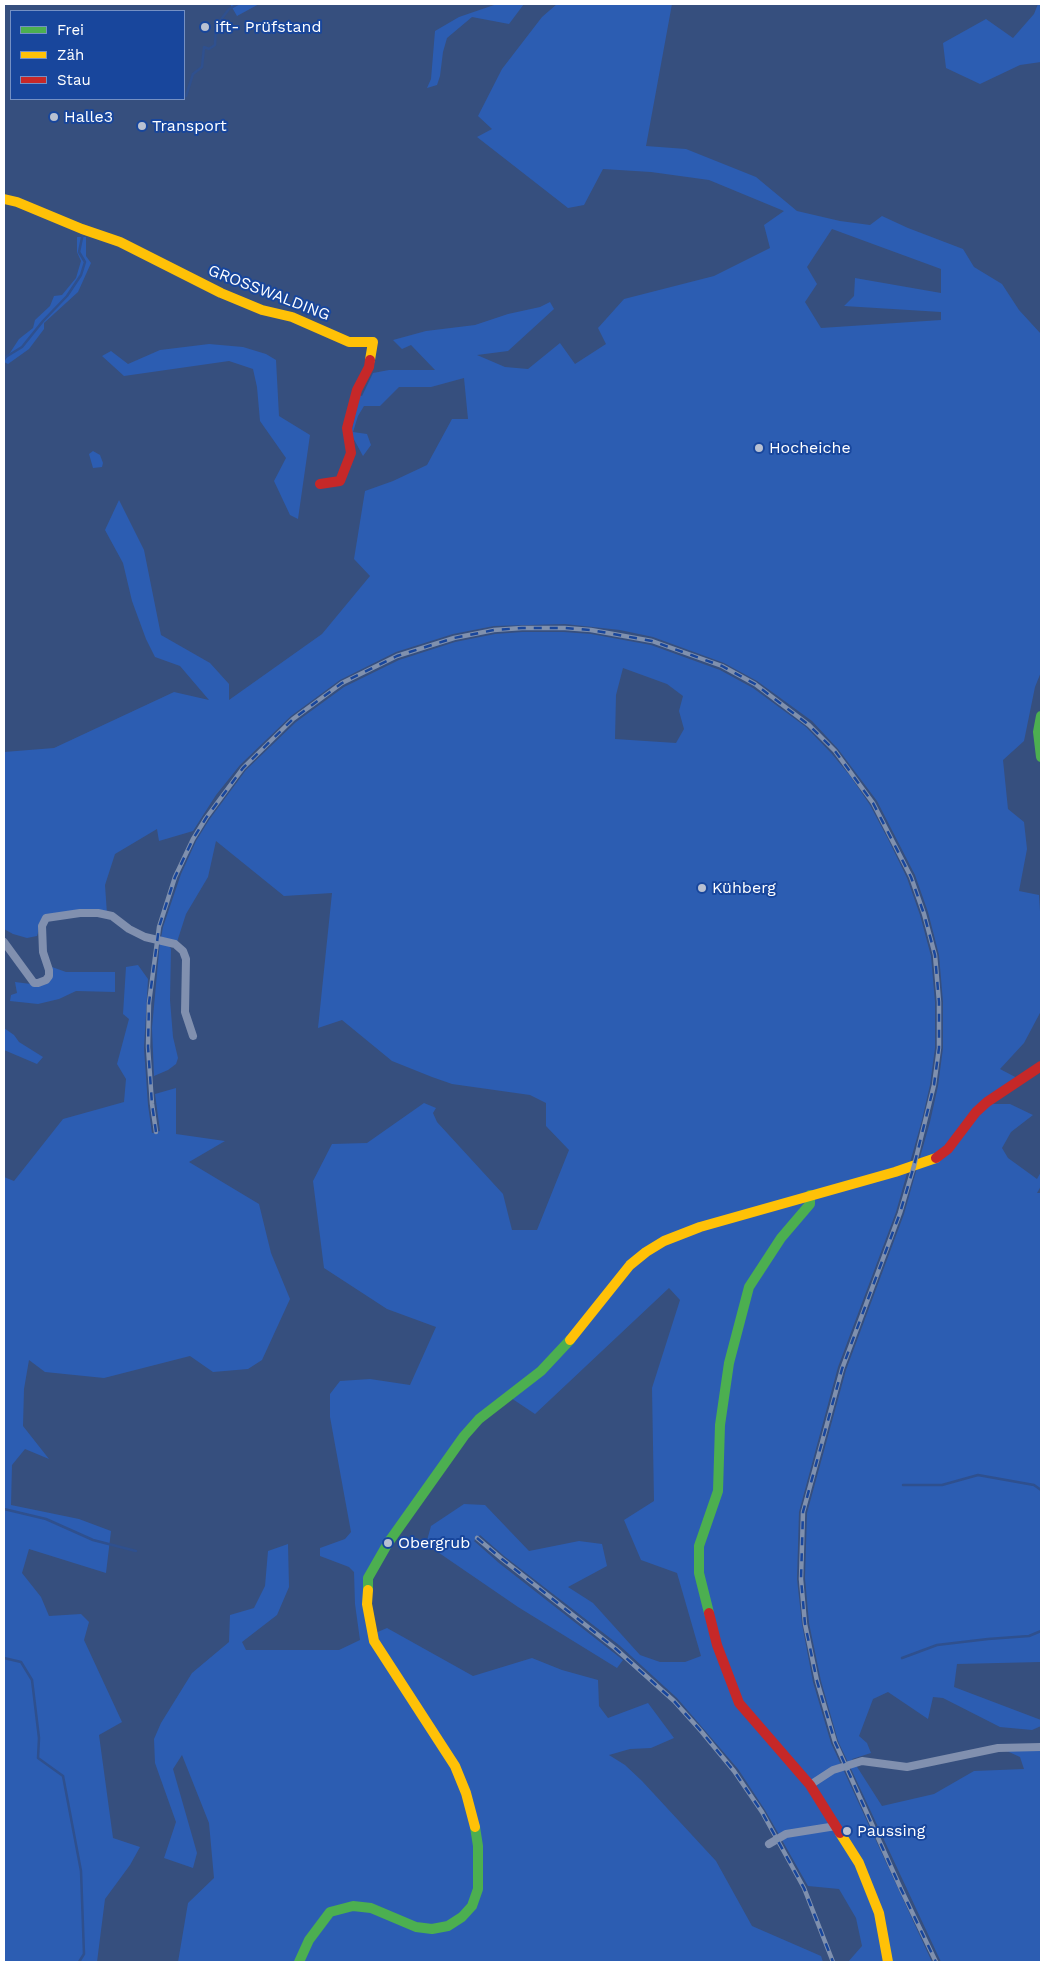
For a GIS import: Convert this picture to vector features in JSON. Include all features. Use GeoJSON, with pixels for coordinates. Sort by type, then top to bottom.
{"type":"FeatureCollection","features":[{"type":"Feature","properties":{"kind":"street","name":"GROSSWALDING"},"geometry":{"type":"LineString","coordinates":[[4,199],[17,202],[82,229],[120,242],[213,290],[262,310],[292,317],[349,342],[372,342],[369,367],[357,390],[347,428],[351,454],[340,481],[320,484]]}},
{"type":"Feature","properties":{"kind":"street"},"geometry":{"type":"LineString","coordinates":[[1041,716],[1038,732],[1041,757]]}},
{"type":"Feature","properties":{"kind":"street"},"geometry":{"type":"LineString","coordinates":[[4,942],[34,983],[46,980],[49,976],[43,952],[42,926],[46,918],[80,913],[98,913],[112,916],[129,929],[145,937],[169,942],[180,947],[186,959],[185,1012],[193,1036]]}},
{"type":"Feature","properties":{"kind":"street"},"geometry":{"type":"LineString","coordinates":[[299,1962],[309,1940],[330,1912],[353,1906],[371,1908],[416,1926],[432,1929],[448,1926],[462,1917],[472,1906],[478,1889],[479,1868],[474,1820],[466,1794],[455,1766],[374,1641],[367,1604],[368,1578],[388,1543],[464,1436],[479,1419],[541,1371],[564,1349],[638,1258],[664,1241],[681,1234],[937,1158],[948,1149],[976,1112],[987,1102],[1041,1066]]}},
{"type":"Feature","properties":{"kind":"street"},"geometry":{"type":"LineString","coordinates":[[810,1195],[810,1204],[781,1238],[749,1287],[729,1363],[720,1425],[718,1490],[699,1546],[699,1573],[717,1645],[739,1703],[810,1785],[858,1863],[879,1913],[888,1962]]}},
{"type":"Feature","properties":{"kind":"street"},"geometry":{"type":"LineString","coordinates":[[810,1785],[833,1770],[862,1761],[907,1767],[998,1748],[1041,1747]]}},
{"type":"Feature","properties":{"kind":"street"},"geometry":{"type":"LineString","coordinates":[[769,1844],[786,1834],[836,1826]]}},
{"type":"Feature","properties":{"kind":"shaded area"},"geometry":{"type":"Polygon","coordinates":[[[230,4],[259,4],[237,16],[230,4]]]}},
{"type":"Feature","properties":{"kind":"shaded area"},"geometry":{"type":"Polygon","coordinates":[[[497,4],[524,4],[509,24],[472,17],[447,38],[437,85],[427,88],[431,79],[435,31],[459,17],[497,4]]]}},
{"type":"Feature","properties":{"kind":"shaded area"},"geometry":{"type":"Polygon","coordinates":[[[557,4],[672,4],[646,146],[686,149],[756,177],[797,211],[840,221],[870,225],[882,216],[963,249],[974,267],[1002,284],[1019,310],[1041,334],[1041,672],[1035,687],[1024,741],[1003,760],[1008,809],[1024,822],[1027,849],[1019,891],[1039,895],[1041,911],[1041,1011],[1024,1043],[1000,1069],[1019,1079],[989,1104],[1010,1104],[1033,1115],[1011,1132],[1002,1148],[1008,1158],[1037,1179],[1041,1172],[1041,1186],[1037,1193],[1041,1193],[1041,1662],[957,1664],[954,1687],[1041,1720],[1041,1726],[1032,1730],[1000,1727],[943,1698],[933,1697],[928,1719],[888,1692],[873,1699],[859,1736],[867,1743],[871,1753],[852,1759],[882,1806],[934,1794],[974,1771],[1024,1769],[1020,1757],[998,1747],[1041,1749],[1041,1962],[941,1962],[838,1741],[821,1681],[809,1623],[805,1578],[807,1513],[846,1370],[904,1214],[930,1122],[938,1086],[943,1048],[943,1002],[939,955],[928,912],[915,875],[877,801],[838,749],[812,721],[757,681],[724,663],[653,637],[620,630],[565,624],[494,626],[453,634],[396,652],[340,680],[291,716],[240,765],[216,795],[193,831],[159,841],[157,829],[115,854],[105,885],[107,914],[56,915],[40,926],[37,936],[27,938],[4,929],[4,752],[54,748],[174,692],[209,700],[180,666],[155,657],[146,639],[132,601],[123,563],[105,530],[119,500],[144,550],[161,635],[210,663],[229,684],[229,700],[322,634],[370,576],[354,559],[365,491],[393,481],[427,465],[452,419],[468,419],[464,378],[431,387],[399,387],[380,406],[364,406],[358,416],[353,432],[367,434],[371,445],[363,456],[351,434],[359,395],[362,396],[373,373],[389,370],[435,370],[411,345],[402,349],[393,340],[426,331],[475,325],[508,314],[540,307],[550,302],[554,309],[508,351],[477,355],[505,367],[528,369],[560,343],[575,364],[606,344],[598,328],[624,299],[714,276],[770,248],[764,225],[784,211],[709,180],[651,172],[603,169],[584,205],[568,208],[477,137],[492,129],[478,116],[502,69],[542,17],[557,4]],[[832,229],[807,267],[817,284],[805,302],[821,328],[941,320],[941,312],[844,306],[854,296],[855,278],[941,293],[941,269],[832,229]]]}},
{"type":"Feature","properties":{"kind":"shaded area"},"geometry":{"type":"Polygon","coordinates":[[[1038,4],[1041,4],[1041,62],[1020,65],[980,84],[946,68],[943,43],[986,19],[1013,38],[1034,14],[1038,4]]]}},
{"type":"Feature","properties":{"kind":"shaded area"},"geometry":{"type":"Polygon","coordinates":[[[77,237],[86,237],[86,256],[91,263],[78,292],[44,323],[44,329],[29,349],[8,364],[4,362],[19,339],[33,328],[35,320],[50,306],[54,296],[62,295],[76,278],[81,261],[77,252],[77,237]]]}},
{"type":"Feature","properties":{"kind":"shaded area"},"geometry":{"type":"Polygon","coordinates":[[[209,344],[243,347],[266,354],[276,360],[279,416],[310,435],[298,519],[290,515],[274,481],[286,458],[260,421],[257,387],[253,369],[229,361],[124,376],[102,356],[111,351],[128,364],[160,350],[209,344]]]}},
{"type":"Feature","properties":{"kind":"shaded area"},"geometry":{"type":"Polygon","coordinates":[[[93,451],[100,455],[103,463],[102,467],[93,468],[89,454],[93,451]]]}},
{"type":"Feature","properties":{"kind":"shaded area"},"geometry":{"type":"Polygon","coordinates":[[[564,632],[591,634],[651,645],[720,670],[753,688],[806,727],[851,777],[870,805],[889,841],[907,878],[920,915],[931,956],[935,1002],[935,1048],[930,1085],[896,1212],[838,1367],[799,1512],[797,1579],[802,1624],[813,1682],[831,1743],[932,1962],[848,1962],[862,1946],[856,1918],[839,1889],[808,1886],[765,1810],[738,1769],[677,1698],[619,1645],[504,1556],[480,1535],[474,1541],[499,1563],[623,1660],[617,1668],[518,1607],[426,1544],[431,1526],[464,1504],[485,1505],[529,1551],[579,1541],[602,1544],[607,1566],[568,1587],[593,1603],[640,1655],[660,1662],[685,1662],[701,1656],[677,1573],[641,1560],[624,1520],[654,1501],[652,1388],[680,1300],[669,1288],[535,1414],[508,1396],[479,1419],[368,1578],[373,1634],[387,1628],[473,1676],[532,1658],[562,1670],[598,1680],[599,1706],[608,1718],[648,1703],[674,1738],[651,1748],[630,1749],[609,1755],[625,1765],[642,1781],[716,1861],[752,1926],[821,1956],[823,1962],[178,1962],[188,1903],[214,1878],[209,1823],[182,1755],[173,1769],[197,1853],[193,1868],[164,1858],[176,1822],[155,1763],[154,1739],[161,1723],[192,1673],[229,1642],[230,1615],[254,1608],[265,1586],[268,1551],[288,1544],[289,1587],[277,1615],[242,1642],[246,1650],[339,1650],[360,1640],[355,1604],[354,1572],[349,1567],[320,1556],[320,1548],[345,1539],[351,1532],[330,1417],[330,1394],[340,1381],[370,1379],[410,1385],[436,1327],[387,1309],[324,1268],[313,1181],[332,1144],[367,1143],[424,1103],[436,1108],[433,1113],[437,1122],[503,1194],[512,1230],[537,1230],[569,1150],[546,1126],[546,1103],[530,1095],[452,1084],[432,1077],[392,1061],[342,1020],[318,1028],[332,893],[284,896],[216,841],[208,877],[186,914],[177,942],[161,938],[163,927],[181,874],[196,841],[209,820],[246,770],[296,722],[344,687],[399,660],[455,642],[495,634],[564,632]],[[623,668],[616,695],[615,739],[676,743],[684,729],[679,711],[683,696],[667,684],[623,668]]]}},
{"type":"Feature","properties":{"kind":"shaded area"},"geometry":{"type":"Polygon","coordinates":[[[160,941],[167,943],[171,949],[170,1000],[173,1037],[178,1058],[176,1064],[168,1070],[154,1076],[152,1028],[160,941]]]}},
{"type":"Feature","properties":{"kind":"shaded area"},"geometry":{"type":"Polygon","coordinates":[[[138,965],[148,979],[144,1048],[152,1133],[160,1131],[155,1094],[176,1088],[176,1134],[225,1141],[189,1162],[259,1204],[271,1253],[290,1299],[262,1360],[248,1369],[213,1372],[190,1356],[104,1378],[45,1372],[29,1360],[24,1389],[23,1426],[49,1459],[25,1449],[12,1465],[11,1505],[79,1519],[111,1531],[106,1573],[29,1549],[22,1573],[41,1597],[49,1616],[81,1614],[89,1622],[84,1640],[122,1722],[99,1735],[113,1838],[140,1847],[130,1865],[105,1899],[97,1962],[4,1962],[4,1177],[14,1181],[63,1119],[124,1102],[126,1079],[117,1064],[129,1019],[123,1014],[126,967],[138,965]]]}},
{"type":"Feature","properties":{"kind":"shaded area"},"geometry":{"type":"Polygon","coordinates":[[[52,967],[66,972],[115,972],[115,992],[76,991],[59,999],[38,1004],[10,1001],[11,995],[17,993],[15,982],[31,984],[52,976],[52,967]]]}},
{"type":"Feature","properties":{"kind":"shaded area"},"geometry":{"type":"Polygon","coordinates":[[[4,1028],[14,1035],[19,1042],[43,1057],[37,1064],[4,1050],[4,1028]]]}},
{"type":"Feature","properties":{"kind":"waterway"},"geometry":{"type":"LineString","coordinates":[[186,96],[193,74],[202,67],[204,47],[209,49],[215,45],[216,26],[229,9],[238,4]]}},
{"type":"Feature","properties":{"kind":"waterway"},"geometry":{"type":"LineString","coordinates":[[4,358],[22,347],[67,296],[81,275],[85,262],[79,252],[83,233]]}},
{"type":"Feature","properties":{"kind":"waterway"},"geometry":{"type":"LineString","coordinates":[[903,1485],[942,1485],[978,1475],[1034,1485],[1041,1490]]}},
{"type":"Feature","properties":{"kind":"waterway"},"geometry":{"type":"LineString","coordinates":[[4,1509],[46,1519],[93,1540],[136,1551]]}},
{"type":"Feature","properties":{"kind":"waterway"},"geometry":{"type":"LineString","coordinates":[[902,1658],[937,1645],[1029,1636],[1041,1631]]}},
{"type":"Feature","properties":{"kind":"waterway"},"geometry":{"type":"LineString","coordinates":[[4,1658],[21,1662],[32,1680],[39,1738],[38,1758],[63,1776],[81,1871],[84,1954],[79,1962]]}},
{"type":"Feature","properties":{"kind":"railway"},"geometry":{"type":"LineString","coordinates":[[156,1132],[148,1047],[149,1003],[159,927],[175,877],[193,839],[206,818],[243,768],[293,719],[342,683],[397,656],[454,638],[494,630],[522,628],[591,630],[652,641],[722,666],[755,684],[809,725],[835,751],[873,803],[911,877],[924,914],[935,955],[939,1002],[939,1048],[934,1085],[914,1166],[900,1213],[842,1369],[803,1512],[801,1579],[805,1624],[817,1681],[835,1742],[936,1962]]}},
{"type":"Feature","properties":{"kind":"railway"},"geometry":{"type":"LineString","coordinates":[[477,1538],[616,1649],[674,1701],[701,1731],[734,1771],[762,1812],[804,1888],[833,1962]]}},
{"type":"Feature","properties":{"kind":"traffic: fast"},"geometry":{"type":"LineString","coordinates":[[1041,716],[1038,732],[1041,757]]}},
{"type":"Feature","properties":{"kind":"traffic: fast"},"geometry":{"type":"LineString","coordinates":[[709,1613],[699,1573],[699,1546],[718,1491],[720,1425],[729,1363],[749,1287],[781,1238],[810,1204],[810,1195]]}},
{"type":"Feature","properties":{"kind":"traffic: fast"},"geometry":{"type":"LineString","coordinates":[[368,1590],[368,1578],[388,1543],[464,1436],[479,1419],[541,1371],[570,1340]]}},
{"type":"Feature","properties":{"kind":"traffic: fast"},"geometry":{"type":"LineString","coordinates":[[299,1962],[309,1940],[330,1912],[353,1906],[371,1908],[416,1927],[432,1929],[448,1926],[462,1917],[472,1906],[478,1889],[478,1846],[475,1827]]}},
{"type":"Feature","properties":{"kind":"traffic: slow"},"geometry":{"type":"LineString","coordinates":[[4,199],[17,202],[82,229],[120,242],[221,293],[262,310],[292,317],[349,342],[373,342],[370,360]]}},
{"type":"Feature","properties":{"kind":"traffic: slow"},"geometry":{"type":"LineString","coordinates":[[570,1340],[630,1265],[664,1241],[700,1227],[895,1172],[936,1158]]}},
{"type":"Feature","properties":{"kind":"traffic: slow"},"geometry":{"type":"LineString","coordinates":[[368,1590],[367,1604],[374,1641],[455,1766],[466,1793],[475,1827]]}},
{"type":"Feature","properties":{"kind":"traffic: slow"},"geometry":{"type":"LineString","coordinates":[[840,1833],[859,1863],[879,1913],[888,1962]]}},
{"type":"Feature","properties":{"kind":"traffic: jam"},"geometry":{"type":"LineString","coordinates":[[320,484],[340,481],[351,453],[347,428],[357,390],[369,367],[370,360]]}},
{"type":"Feature","properties":{"kind":"traffic: jam"},"geometry":{"type":"LineString","coordinates":[[936,1158],[948,1149],[976,1112],[987,1102],[1041,1066]]}},
{"type":"Feature","properties":{"kind":"traffic: jam"},"geometry":{"type":"LineString","coordinates":[[709,1613],[717,1645],[739,1703],[810,1785],[840,1833]]}},
{"type":"Feature","properties":{"kind":"place","name":"ift- Prüfstand"},"geometry":{"type":"Point","coordinates":[205,27]}},
{"type":"Feature","properties":{"kind":"place","name":"Halle3"},"geometry":{"type":"Point","coordinates":[54,117]}},
{"type":"Feature","properties":{"kind":"place","name":"Transport"},"geometry":{"type":"Point","coordinates":[142,126]}},
{"type":"Feature","properties":{"kind":"place","name":"Hocheiche"},"geometry":{"type":"Point","coordinates":[759,448]}},
{"type":"Feature","properties":{"kind":"place","name":"Kühberg"},"geometry":{"type":"Point","coordinates":[702,888]}},
{"type":"Feature","properties":{"kind":"place","name":"Obergrub"},"geometry":{"type":"Point","coordinates":[388,1543]}},
{"type":"Feature","properties":{"kind":"place","name":"Paussing"},"geometry":{"type":"Point","coordinates":[847,1831]}}]}
